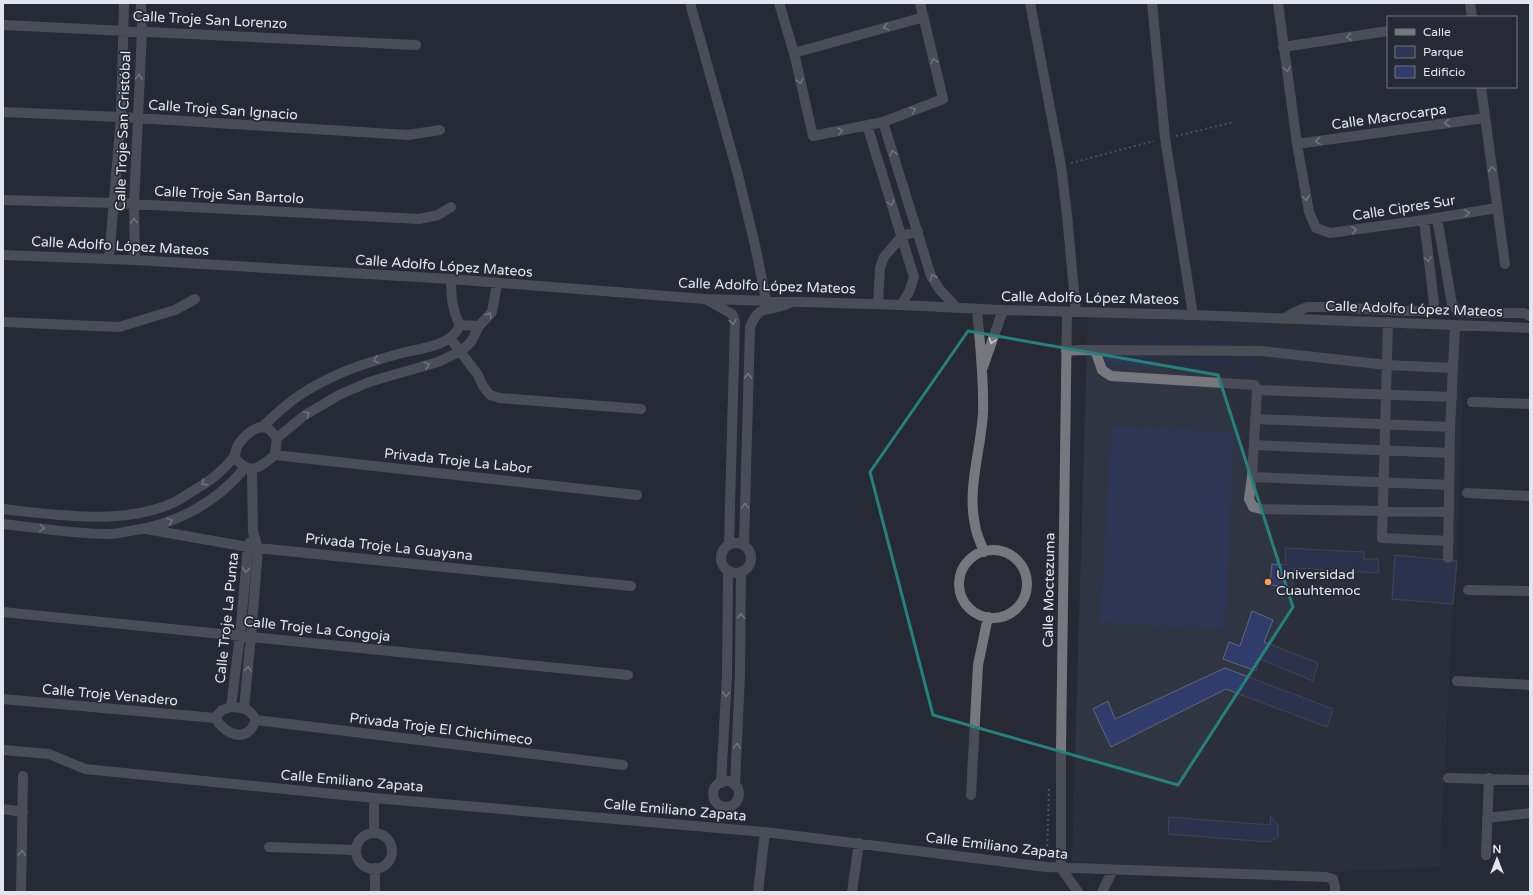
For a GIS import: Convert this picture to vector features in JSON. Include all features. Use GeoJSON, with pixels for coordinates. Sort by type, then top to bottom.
{"type":"FeatureCollection","features":[{"type":"Feature","properties":{"kind":"street","name":"Calle Troje San Cristóbal"},"geometry":{"type":"LineString","coordinates":[[109,259],[121,117],[124,3]]}},
{"type":"Feature","properties":{"kind":"street","name":"Calle Troje San Cristóbal"},"geometry":{"type":"LineString","coordinates":[[135,260],[134,204],[142,31],[141,3]]}},
{"type":"Feature","properties":{"kind":"street"},"geometry":{"type":"LineString","coordinates":[[690,3],[737,171],[755,245],[766,300]]}},
{"type":"Feature","properties":{"kind":"street"},"geometry":{"type":"LineString","coordinates":[[779,3],[794,53],[812,136],[883,122],[943,99],[920,3]]}},
{"type":"Feature","properties":{"kind":"street","name":"Calle Moctezuma"},"geometry":{"type":"LineString","coordinates":[[1030,3],[1061,166],[1067,216],[1071,312],[1066,351],[1061,868]]}},
{"type":"Feature","properties":{"kind":"street"},"geometry":{"type":"LineString","coordinates":[[1152,3],[1165,138],[1193,315]]}},
{"type":"Feature","properties":{"kind":"street"},"geometry":{"type":"LineString","coordinates":[[1278,3],[1297,144]]}},
{"type":"Feature","properties":{"kind":"street"},"geometry":{"type":"LineString","coordinates":[[1470,3],[1472,16]]}},
{"type":"Feature","properties":{"kind":"street"},"geometry":{"type":"LineString","coordinates":[[794,53],[924,17]]}},
{"type":"Feature","properties":{"kind":"street","name":"Calle Troje San Lorenzo"},"geometry":{"type":"LineString","coordinates":[[3,25],[416,45]]}},
{"type":"Feature","properties":{"kind":"street"},"geometry":{"type":"LineString","coordinates":[[1283,47],[1387,31]]}},
{"type":"Feature","properties":{"kind":"street"},"geometry":{"type":"LineString","coordinates":[[1481,88],[1505,264]]}},
{"type":"Feature","properties":{"kind":"street","name":"Calle Troje San Ignacio"},"geometry":{"type":"LineString","coordinates":[[3,112],[121,117],[408,135],[440,130]]}},
{"type":"Feature","properties":{"kind":"street","name":"Calle Macrocarpa"},"geometry":{"type":"LineString","coordinates":[[1297,144],[1485,118]]}},
{"type":"Feature","properties":{"kind":"street"},"geometry":{"type":"LineString","coordinates":[[883,122],[931,276],[940,290],[956,307]]}},
{"type":"Feature","properties":{"kind":"street"},"geometry":{"type":"LineString","coordinates":[[867,125],[914,277],[909,292],[901,305]]}},
{"type":"Feature","properties":{"kind":"street","name":"Calle Cipres Sur"},"geometry":{"type":"LineString","coordinates":[[1297,144],[1308,212],[1316,228],[1330,234],[1497,208]]}},
{"type":"Feature","properties":{"kind":"street","name":"Calle Troje San Bartolo"},"geometry":{"type":"LineString","coordinates":[[3,200],[114,203],[419,219],[438,215],[451,208]]}},
{"type":"Feature","properties":{"kind":"street"},"geometry":{"type":"LineString","coordinates":[[1437,218],[1452,304],[1458,311],[1475,313],[1524,313],[1530,316]]}},
{"type":"Feature","properties":{"kind":"street"},"geometry":{"type":"LineString","coordinates":[[1283,319],[1307,307],[1406,311],[1426,311],[1432,309],[1434,303],[1424,220]]}},
{"type":"Feature","properties":{"kind":"street"},"geometry":{"type":"LineString","coordinates":[[878,304],[880,268],[884,257],[902,236],[918,231]]}},
{"type":"Feature","properties":{"kind":"street","name":"Calle Adolfo López Mateos"},"geometry":{"type":"LineString","coordinates":[[3,255],[135,260],[451,279],[705,299],[1530,328]]}},
{"type":"Feature","properties":{"kind":"street"},"geometry":{"type":"LineString","coordinates":[[451,279],[451,295],[454,314],[460,325]]}},
{"type":"Feature","properties":{"kind":"street"},"geometry":{"type":"LineString","coordinates":[[3,524],[110,534],[146,529],[174,520],[204,505],[248,469],[262,464],[275,455],[277,438],[305,415],[339,394],[369,382],[438,362],[461,351],[471,342],[479,326],[492,312],[497,283]]}},
{"type":"Feature","properties":{"kind":"street"},"geometry":{"type":"LineString","coordinates":[[3,322],[120,327],[175,310],[195,299]]}},
{"type":"Feature","properties":{"kind":"street"},"geometry":{"type":"LineString","coordinates":[[705,299],[732,314],[735,321],[729,544]]}},
{"type":"Feature","properties":{"kind":"street"},"geometry":{"type":"LineString","coordinates":[[744,545],[750,328],[754,316],[765,309],[780,308],[793,302]]}},
{"type":"Feature","properties":{"kind":"street"},"geometry":{"type":"LineString","coordinates":[[977,309],[983,404],[982,430],[972,496],[975,526],[984,552]]}},
{"type":"Feature","properties":{"kind":"street"},"geometry":{"type":"LineString","coordinates":[[982,372],[1003,310]]}},
{"type":"Feature","properties":{"kind":"street"},"geometry":{"type":"LineString","coordinates":[[1388,322],[1382,538],[1448,541]]}},
{"type":"Feature","properties":{"kind":"street"},"geometry":{"type":"LineString","coordinates":[[460,325],[479,326]]}},
{"type":"Feature","properties":{"kind":"street"},"geometry":{"type":"LineString","coordinates":[[3,509],[79,517],[121,515],[148,511],[174,502],[203,485],[234,457],[237,447],[250,431],[262,427],[296,398],[324,380],[369,362],[431,346],[450,338],[457,332],[460,325]]}},
{"type":"Feature","properties":{"kind":"street"},"geometry":{"type":"LineString","coordinates":[[1448,558],[1450,427],[1455,325]]}},
{"type":"Feature","properties":{"kind":"street"},"geometry":{"type":"LineString","coordinates":[[450,338],[461,351],[490,395],[500,398],[641,409]]}},
{"type":"Feature","properties":{"kind":"street"},"geometry":{"type":"LineString","coordinates":[[1095,350],[1102,370],[1111,376],[1255,385],[1257,390],[1252,477],[1249,499],[1253,507],[1261,509],[1449,512]]}},
{"type":"Feature","properties":{"kind":"street"},"geometry":{"type":"LineString","coordinates":[[1066,351],[1261,351],[1387,365],[1453,368]]}},
{"type":"Feature","properties":{"kind":"street"},"geometry":{"type":"LineString","coordinates":[[1257,390],[1452,397]]}},
{"type":"Feature","properties":{"kind":"street"},"geometry":{"type":"LineString","coordinates":[[1472,402],[1530,404]]}},
{"type":"Feature","properties":{"kind":"street"},"geometry":{"type":"LineString","coordinates":[[1255,420],[1450,427]]}},
{"type":"Feature","properties":{"kind":"street"},"geometry":{"type":"LineString","coordinates":[[262,427],[270,430],[277,438]]}},
{"type":"Feature","properties":{"kind":"street"},"geometry":{"type":"LineString","coordinates":[[732,444],[747,444]]}},
{"type":"Feature","properties":{"kind":"street"},"geometry":{"type":"LineString","coordinates":[[1254,445],[1450,453]]}},
{"type":"Feature","properties":{"kind":"street","name":"Privada Troje La Labor"},"geometry":{"type":"LineString","coordinates":[[275,455],[637,495]]}},
{"type":"Feature","properties":{"kind":"street"},"geometry":{"type":"LineString","coordinates":[[234,457],[248,469]]}},
{"type":"Feature","properties":{"kind":"street","name":"Calle Troje La Punta"},"geometry":{"type":"LineString","coordinates":[[244,708],[252,636],[253,532],[248,469]]}},
{"type":"Feature","properties":{"kind":"street"},"geometry":{"type":"LineString","coordinates":[[1252,477],[1449,486]]}},
{"type":"Feature","properties":{"kind":"street"},"geometry":{"type":"LineString","coordinates":[[1467,493],[1530,496]]}},
{"type":"Feature","properties":{"kind":"street","name":"Privada Troje La Guayana"},"geometry":{"type":"LineString","coordinates":[[146,529],[253,547],[631,586]]}},
{"type":"Feature","properties":{"kind":"street"},"geometry":{"type":"LineString","coordinates":[[739,543],[744,545],[752,557],[749,566],[741,572],[735,573],[728,571],[721,560],[722,551],[729,544],[739,543]]}},
{"type":"Feature","properties":{"kind":"street","name":"Calle Troje La Punta"},"geometry":{"type":"LineString","coordinates":[[231,707],[253,547]]}},
{"type":"Feature","properties":{"kind":"street"},"geometry":{"type":"LineString","coordinates":[[994,550],[1005,552],[1014,558],[1026,575],[1027,586],[1024,597],[1019,606],[1010,613],[999,617],[988,617],[977,614],[968,607],[962,597],[959,586],[960,575],[965,564],[973,556],[984,552],[994,550]]}},
{"type":"Feature","properties":{"kind":"street"},"geometry":{"type":"LineString","coordinates":[[728,571],[727,675],[721,782],[715,788],[714,797],[718,804],[726,807],[731,806],[737,801],[739,792],[735,785],[740,675],[741,572]]}},
{"type":"Feature","properties":{"kind":"street"},"geometry":{"type":"LineString","coordinates":[[1468,590],[1530,591]]}},
{"type":"Feature","properties":{"kind":"street","name":"Calle Troje La Congoja"},"geometry":{"type":"LineString","coordinates":[[3,612],[628,675]]}},
{"type":"Feature","properties":{"kind":"street"},"geometry":{"type":"LineString","coordinates":[[971,795],[978,665],[988,617]]}},
{"type":"Feature","properties":{"kind":"street"},"geometry":{"type":"LineString","coordinates":[[727,675],[740,675]]}},
{"type":"Feature","properties":{"kind":"street"},"geometry":{"type":"LineString","coordinates":[[1458,681],[1530,685]]}},
{"type":"Feature","properties":{"kind":"street","name":"Calle Troje Venadero"},"geometry":{"type":"LineString","coordinates":[[3,700],[215,718]]}},
{"type":"Feature","properties":{"kind":"street"},"geometry":{"type":"LineString","coordinates":[[231,707],[244,708],[251,712],[256,720],[252,729],[244,734],[229,733],[221,727],[215,718],[222,710],[231,707]]}},
{"type":"Feature","properties":{"kind":"street","name":"Privada Troje El Chichimeco"},"geometry":{"type":"LineString","coordinates":[[256,720],[623,765]]}},
{"type":"Feature","properties":{"kind":"street","name":"Calle Emiliano Zapata"},"geometry":{"type":"LineString","coordinates":[[3,750],[49,754],[85,769],[374,798],[765,832],[1061,868],[1326,876],[1333,879],[1335,892]]}},
{"type":"Feature","properties":{"kind":"street"},"geometry":{"type":"LineString","coordinates":[[21,892],[23,776]]}},
{"type":"Feature","properties":{"kind":"street"},"geometry":{"type":"LineString","coordinates":[[1448,778],[1530,780]]}},
{"type":"Feature","properties":{"kind":"street"},"geometry":{"type":"LineString","coordinates":[[1486,855],[1489,778]]}},
{"type":"Feature","properties":{"kind":"street"},"geometry":{"type":"LineString","coordinates":[[721,782],[728,782],[735,785]]}},
{"type":"Feature","properties":{"kind":"street"},"geometry":{"type":"LineString","coordinates":[[374,798],[374,833]]}},
{"type":"Feature","properties":{"kind":"street"},"geometry":{"type":"LineString","coordinates":[[3,809],[23,812]]}},
{"type":"Feature","properties":{"kind":"street"},"geometry":{"type":"LineString","coordinates":[[1487,818],[1530,814]]}},
{"type":"Feature","properties":{"kind":"street"},"geometry":{"type":"LineString","coordinates":[[758,892],[765,832]]}},
{"type":"Feature","properties":{"kind":"street"},"geometry":{"type":"LineString","coordinates":[[374,833],[385,837],[391,847],[390,859],[381,867],[370,868],[358,860],[356,850],[359,840],[368,834],[374,833]]}},
{"type":"Feature","properties":{"kind":"street"},"geometry":{"type":"LineString","coordinates":[[852,892],[859,843]]}},
{"type":"Feature","properties":{"kind":"street"},"geometry":{"type":"LineString","coordinates":[[269,847],[356,850]]}},
{"type":"Feature","properties":{"kind":"street"},"geometry":{"type":"LineString","coordinates":[[375,868],[375,892]]}},
{"type":"Feature","properties":{"kind":"street"},"geometry":{"type":"LineString","coordinates":[[1061,868],[1078,892]]}},
{"type":"Feature","properties":{"kind":"street"},"geometry":{"type":"LineString","coordinates":[[1102,892],[1113,870]]}},
{"type":"Feature","properties":{"kind":"path"},"geometry":{"type":"LineString","coordinates":[[1061,166],[1165,138],[1234,122]]}},
{"type":"Feature","properties":{"kind":"highlighted area"},"geometry":{"type":"Polygon","coordinates":[[[968,331],[1218,375],[1293,607],[1178,785],[933,715],[870,472],[968,331]]]}},
{"type":"Feature","properties":{"kind":"shaded area","name":"Universidad Cuauhtemoc"},"geometry":{"type":"Polygon","coordinates":[[[1088,312],[1465,325],[1457,561],[1453,604],[1440,867],[1335,872],[1112,864],[1072,861],[1088,312]]]}},
{"type":"Feature","properties":{"kind":"green space"},"geometry":{"type":"Polygon","coordinates":[[[1108,334],[1160,337],[1159,367],[1106,364],[1108,334]]]}},
{"type":"Feature","properties":{"kind":"green space"},"geometry":{"type":"Polygon","coordinates":[[[1170,337],[1232,339],[1231,370],[1167,368],[1170,337]]]}},
{"type":"Feature","properties":{"kind":"green space"},"geometry":{"type":"Polygon","coordinates":[[[1239,341],[1257,341],[1256,377],[1237,376],[1239,341]]]}},
{"type":"Feature","properties":{"kind":"green space"},"geometry":{"type":"Polygon","coordinates":[[[1112,427],[1234,432],[1225,628],[1100,623],[1112,427]]]}},
{"type":"Feature","properties":{"kind":"building"},"geometry":{"type":"Polygon","coordinates":[[[1285,548],[1364,552],[1364,559],[1378,559],[1379,573],[1295,568],[1292,587],[1270,585],[1272,564],[1286,565],[1285,548]]]}},
{"type":"Feature","properties":{"kind":"building"},"geometry":{"type":"Polygon","coordinates":[[[1395,555],[1457,561],[1453,604],[1392,599],[1395,555]]]}},
{"type":"Feature","properties":{"kind":"building"},"geometry":{"type":"Polygon","coordinates":[[[1252,611],[1273,620],[1264,642],[1318,663],[1313,681],[1260,659],[1256,671],[1223,659],[1229,642],[1240,646],[1252,611]]]}},
{"type":"Feature","properties":{"kind":"building"},"geometry":{"type":"Polygon","coordinates":[[[1225,668],[1333,709],[1327,727],[1226,689],[1111,747],[1093,709],[1108,701],[1115,719],[1225,668]]]}},
{"type":"Feature","properties":{"kind":"building"},"geometry":{"type":"Polygon","coordinates":[[[1271,816],[1278,826],[1278,837],[1269,842],[1168,834],[1169,817],[1270,825],[1271,816]]]}},
{"type":"Feature","properties":{"kind":"place","name":"Universidad Cuauhtemoc"},"geometry":{"type":"Point","coordinates":[1268,582]}}]}
